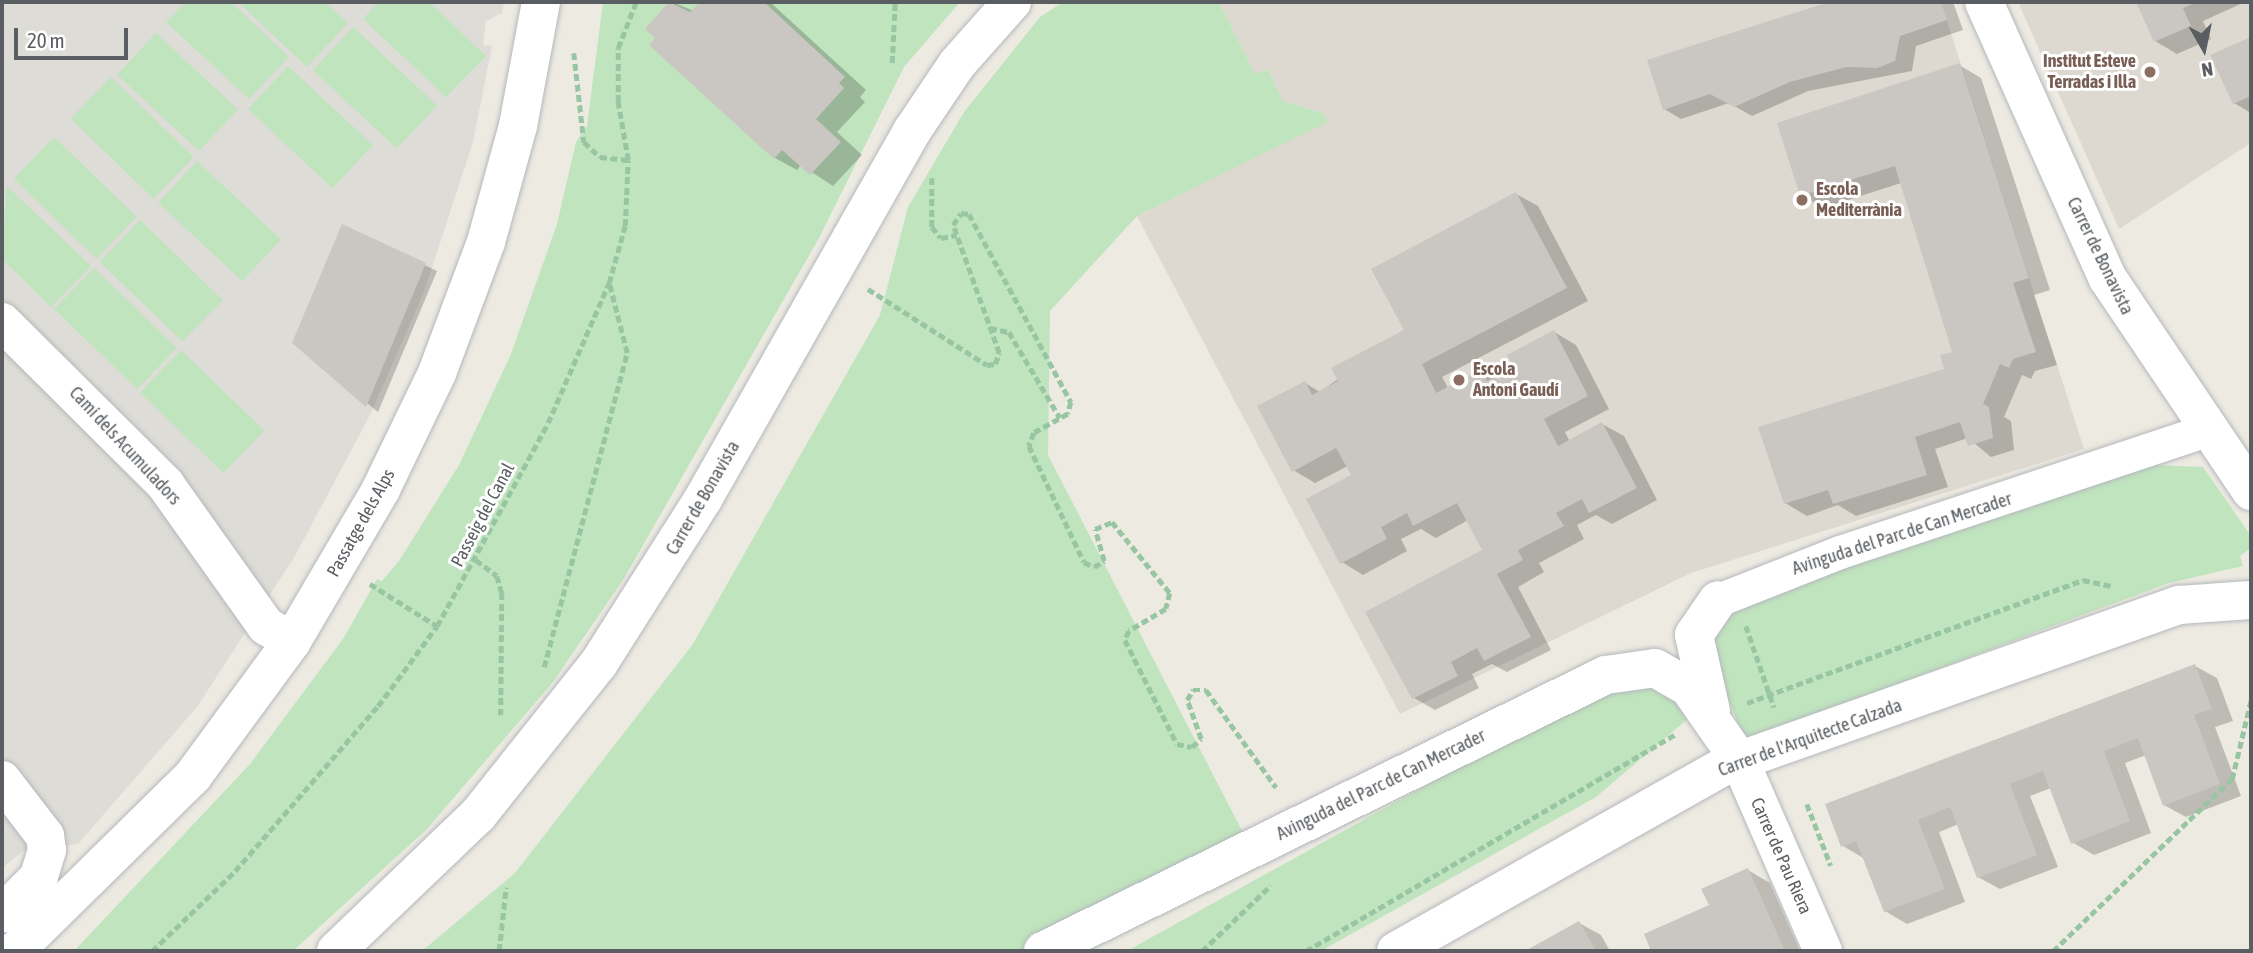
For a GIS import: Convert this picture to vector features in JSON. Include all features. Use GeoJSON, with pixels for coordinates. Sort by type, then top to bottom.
{"type":"FeatureCollection","features":[{"type":"Feature","properties":{"kind":"street","name":"Passatge dels Alps"},"geometry":{"type":"LineString","coordinates":[[15,951],[193,776],[292,641],[382,489],[459,317],[499,200],[541,2]]}},
{"type":"Feature","properties":{"kind":"street","name":"Carrer de Bonavista"},"geometry":{"type":"LineString","coordinates":[[336,951],[478,815],[600,663],[704,499],[912,131],[957,64],[1012,2]]}},
{"type":"Feature","properties":{"kind":"street","name":"Carrer de Bonavista"},"geometry":{"type":"LineString","coordinates":[[1984,2],[2108,279],[2207,430],[2251,491]]}},
{"type":"Feature","properties":{"kind":"street","name":"Camí dels Acumuladors"},"geometry":{"type":"LineString","coordinates":[[2,322],[165,484],[267,626],[292,641]]}},
{"type":"Feature","properties":{"kind":"street","name":"Avinguda del Parc de Can Mercader"},"geometry":{"type":"LineString","coordinates":[[1709,718],[1694,635],[1731,609],[2207,430]]}},
{"type":"Feature","properties":{"kind":"street","name":"Carrer de l'Arquitecte Calzada"},"geometry":{"type":"LineString","coordinates":[[1396,951],[1740,761],[2168,608],[2208,598],[2251,600]]}},
{"type":"Feature","properties":{"kind":"street","name":"Avinguda del Parc de Can Mercader"},"geometry":{"type":"LineString","coordinates":[[1044,951],[1606,675],[1655,668],[1674,676],[1740,761]]}},
{"type":"Feature","properties":{"kind":"street","name":"Carrer de Pau Riera"},"geometry":{"type":"LineString","coordinates":[[1740,761],[1823,951]]}},
{"type":"Feature","properties":{"kind":"street"},"geometry":{"type":"LineString","coordinates":[[2,780],[45,836],[47,850],[39,877],[2,915]]}},
{"type":"Feature","properties":{"kind":"path","name":"Passeig del Canal"},"geometry":{"type":"LineString","coordinates":[[152,951],[234,871],[378,706],[437,626],[476,560],[548,423],[609,283],[625,226],[628,160],[618,102],[618,48],[636,2]]}},
{"type":"Feature","properties":{"kind":"path"},"geometry":{"type":"LineString","coordinates":[[892,63],[895,2]]}},
{"type":"Feature","properties":{"kind":"path"},"geometry":{"type":"LineString","coordinates":[[574,53],[584,142],[600,157],[628,160]]}},
{"type":"Feature","properties":{"kind":"path"},"geometry":{"type":"LineString","coordinates":[[932,170],[932,228],[941,238],[957,235]]}},
{"type":"Feature","properties":{"kind":"path"},"geometry":{"type":"LineString","coordinates":[[868,289],[987,365],[999,357],[957,235],[954,220],[970,214],[1071,402],[1060,418],[1034,433],[1030,453],[1084,562],[1094,567],[1104,561],[1095,528],[1112,522],[1170,593],[1166,609],[1125,640],[1177,744],[1192,747],[1201,739],[1187,701],[1193,690],[1206,690],[1276,787]]}},
{"type":"Feature","properties":{"kind":"path"},"geometry":{"type":"LineString","coordinates":[[541,677],[627,353],[609,283]]}},
{"type":"Feature","properties":{"kind":"path"},"geometry":{"type":"LineString","coordinates":[[990,328],[1009,332],[1060,418]]}},
{"type":"Feature","properties":{"kind":"path"},"geometry":{"type":"LineString","coordinates":[[476,560],[497,576],[502,593],[500,715]]}},
{"type":"Feature","properties":{"kind":"path"},"geometry":{"type":"LineString","coordinates":[[1306,951],[1709,718],[2083,580],[2121,588]]}},
{"type":"Feature","properties":{"kind":"path"},"geometry":{"type":"LineString","coordinates":[[366,582],[437,626]]}},
{"type":"Feature","properties":{"kind":"path","name":"Carrer de l'Arquitecte Calzada"},"geometry":{"type":"LineString","coordinates":[[1731,609],[1770,694],[1778,720]]}},
{"type":"Feature","properties":{"kind":"path"},"geometry":{"type":"LineString","coordinates":[[2053,951],[2232,779],[2251,700]]}},
{"type":"Feature","properties":{"kind":"path"},"geometry":{"type":"LineString","coordinates":[[1202,951],[1275,882]]}},
{"type":"Feature","properties":{"kind":"path"},"geometry":{"type":"LineString","coordinates":[[499,951],[506,887]]}},
{"type":"Feature","properties":{"kind":"shaded area"},"geometry":{"type":"Polygon","coordinates":[[[2,2],[504,2],[502,13],[486,21],[483,45],[492,46],[473,142],[424,292],[371,413],[295,556],[197,707],[78,844],[26,849],[2,868],[2,2]]]}},
{"type":"Feature","properties":{"kind":"shaded area"},"geometry":{"type":"Polygon","coordinates":[[[1219,2],[1941,2],[2084,449],[1691,573],[1400,714],[1137,216],[1327,122],[1323,113],[1283,101],[1268,69],[1255,74],[1219,2]]]}},
{"type":"Feature","properties":{"kind":"shaded area","name":"Institut Esteve Terradas i Illa"},"geometry":{"type":"Polygon","coordinates":[[[2018,2],[2251,2],[2251,143],[2119,229],[2018,2]]]}},
{"type":"Feature","properties":{"kind":"green space"},"geometry":{"type":"Polygon","coordinates":[[[186,2],[231,2],[289,57],[249,99],[166,22],[186,2]]]}},
{"type":"Feature","properties":{"kind":"green space"},"geometry":{"type":"Polygon","coordinates":[[[238,2],[325,2],[348,23],[307,67],[238,2]]]}},
{"type":"Feature","properties":{"kind":"green space"},"geometry":{"type":"Polygon","coordinates":[[[378,2],[429,2],[486,56],[446,97],[363,19],[378,2]]]}},
{"type":"Feature","properties":{"kind":"green space"},"geometry":{"type":"Polygon","coordinates":[[[603,2],[960,2],[904,67],[819,238],[623,580],[553,682],[427,829],[293,951],[74,951],[250,764],[343,639],[377,579],[382,581],[399,561],[459,465],[511,354],[557,224],[576,142],[587,126],[603,2]]]}},
{"type":"Feature","properties":{"kind":"green space"},"geometry":{"type":"Polygon","coordinates":[[[1063,2],[1219,2],[1255,74],[1268,69],[1283,101],[1323,113],[1328,122],[1137,216],[1050,311],[1048,455],[1255,856],[1089,951],[422,951],[515,873],[693,644],[880,315],[908,207],[964,112],[1040,17],[1063,2]]]}},
{"type":"Feature","properties":{"kind":"green space"},"geometry":{"type":"Polygon","coordinates":[[[353,27],[437,105],[397,149],[313,70],[353,27]]]}},
{"type":"Feature","properties":{"kind":"green space"},"geometry":{"type":"Polygon","coordinates":[[[156,33],[238,109],[199,151],[117,75],[156,33]]]}},
{"type":"Feature","properties":{"kind":"green space"},"geometry":{"type":"Polygon","coordinates":[[[288,66],[373,145],[333,188],[248,109],[288,66]]]}},
{"type":"Feature","properties":{"kind":"green space"},"geometry":{"type":"Polygon","coordinates":[[[111,77],[194,157],[153,199],[71,119],[111,77]]]}},
{"type":"Feature","properties":{"kind":"green space"},"geometry":{"type":"Polygon","coordinates":[[[54,137],[137,217],[96,259],[14,179],[54,137]]]}},
{"type":"Feature","properties":{"kind":"green space"},"geometry":{"type":"Polygon","coordinates":[[[197,161],[281,239],[242,281],[158,203],[197,161]]]}},
{"type":"Feature","properties":{"kind":"green space"},"geometry":{"type":"Polygon","coordinates":[[[7,186],[91,266],[51,307],[2,259],[7,186]]]}},
{"type":"Feature","properties":{"kind":"green space"},"geometry":{"type":"Polygon","coordinates":[[[140,220],[223,300],[182,342],[100,262],[140,220]]]}},
{"type":"Feature","properties":{"kind":"green space"},"geometry":{"type":"Polygon","coordinates":[[[94,268],[177,348],[137,389],[54,309],[94,268]]]}},
{"type":"Feature","properties":{"kind":"green space"},"geometry":{"type":"Polygon","coordinates":[[[181,350],[264,431],[223,473],[140,392],[181,350]]]}},
{"type":"Feature","properties":{"kind":"green space"},"geometry":{"type":"Polygon","coordinates":[[[2155,465],[2203,467],[2251,536],[2251,548],[2240,556],[2243,566],[2169,583],[1827,710],[1755,744],[1743,735],[1708,653],[1715,619],[1852,562],[2155,465]]]}},
{"type":"Feature","properties":{"kind":"green space"},"geometry":{"type":"Polygon","coordinates":[[[1655,682],[1691,716],[1596,797],[1321,951],[1127,951],[1578,701],[1655,682]]]}},
{"type":"Feature","properties":{"kind":"building"},"geometry":{"type":"Polygon","coordinates":[[[669,2],[690,12],[700,2],[764,2],[845,77],[839,83],[844,88],[816,119],[841,142],[810,175],[782,150],[774,159],[649,45],[655,38],[645,29],[669,2]]]}},
{"type":"Feature","properties":{"kind":"building"},"geometry":{"type":"Polygon","coordinates":[[[1829,2],[1941,2],[1947,20],[1900,36],[1895,61],[1877,68],[1846,67],[1790,82],[1734,107],[1710,94],[1663,110],[1647,60],[1829,2]]]}},
{"type":"Feature","properties":{"kind":"building"},"geometry":{"type":"Polygon","coordinates":[[[2136,2],[2197,2],[2183,8],[2191,26],[2154,42],[2136,2]]]}},
{"type":"Feature","properties":{"kind":"building"},"geometry":{"type":"Polygon","coordinates":[[[2251,37],[2251,96],[2233,104],[2210,55],[2251,37]]]}},
{"type":"Feature","properties":{"kind":"building"},"geometry":{"type":"Polygon","coordinates":[[[1960,63],[2029,278],[2013,283],[2036,352],[2013,359],[2009,368],[2000,364],[1983,404],[1989,407],[1993,438],[1968,446],[1960,422],[1915,437],[1927,475],[1833,504],[1828,490],[1784,504],[1758,427],[1944,369],[1940,355],[1952,352],[1895,166],[1800,196],[1777,123],[1960,63]]]}},
{"type":"Feature","properties":{"kind":"building"},"geometry":{"type":"Polygon","coordinates":[[[1516,192],[1567,288],[1422,364],[1436,393],[1481,370],[1487,381],[1514,368],[1507,355],[1554,330],[1588,396],[1544,419],[1558,446],[1602,422],[1637,488],[1589,513],[1582,499],[1556,513],[1564,526],[1518,550],[1523,560],[1497,574],[1531,637],[1484,661],[1477,648],[1451,662],[1458,676],[1412,699],[1365,612],[1482,550],[1457,503],[1413,526],[1407,513],[1381,527],[1387,539],[1340,564],[1306,499],[1351,475],[1336,448],[1292,472],[1257,406],[1305,381],[1312,395],[1338,381],[1331,368],[1404,330],[1371,269],[1516,192]]]}},
{"type":"Feature","properties":{"kind":"building"},"geometry":{"type":"Polygon","coordinates":[[[342,224],[426,263],[366,407],[292,343],[342,224]]]}},
{"type":"Feature","properties":{"kind":"building"},"geometry":{"type":"Polygon","coordinates":[[[2195,664],[2212,709],[2194,715],[2220,784],[2163,806],[2138,738],[2104,751],[2130,821],[2071,844],[2043,771],[2010,784],[2037,855],[1977,878],[1950,807],[1918,820],[1945,889],[1884,912],[1856,841],[1841,847],[1825,804],[2195,664]]]}},
{"type":"Feature","properties":{"kind":"building"},"geometry":{"type":"Polygon","coordinates":[[[1748,868],[1785,951],[1651,951],[1644,934],[1709,905],[1701,889],[1748,868]]]}},
{"type":"Feature","properties":{"kind":"building"},"geometry":{"type":"Polygon","coordinates":[[[1579,921],[1596,951],[1525,951],[1579,921]]]}},
{"type":"Feature","properties":{"kind":"place","name":"Institut Esteve Terradas i Illa"},"geometry":{"type":"Point","coordinates":[2150,72]}},
{"type":"Feature","properties":{"kind":"place","name":"Escola Mediterrània"},"geometry":{"type":"Point","coordinates":[1802,200]}},
{"type":"Feature","properties":{"kind":"place","name":"Escola Antoni Gaudí"},"geometry":{"type":"Point","coordinates":[1459,380]}}]}
